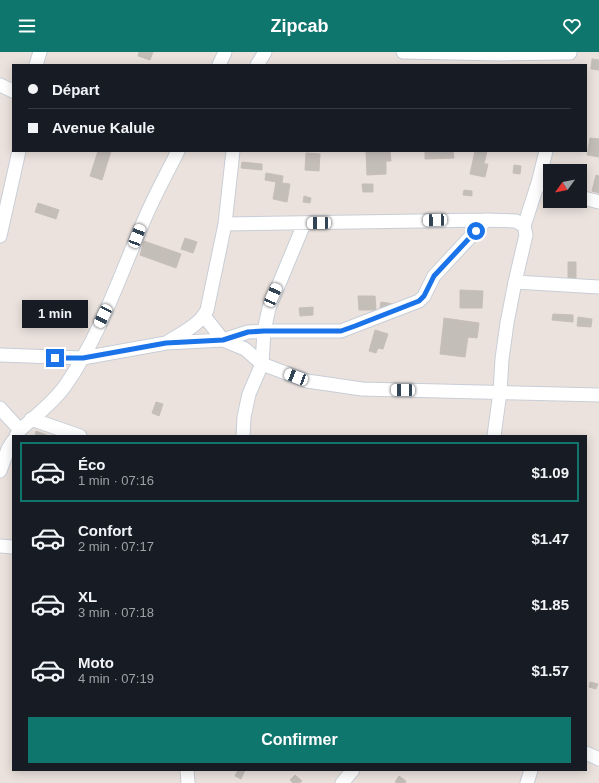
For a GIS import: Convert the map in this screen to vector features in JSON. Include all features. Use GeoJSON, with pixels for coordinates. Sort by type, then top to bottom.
{"type":"FeatureCollection","features":[{"type":"Feature","properties":{"kind":"street"},"geometry":{"type":"LineString","coordinates":[[36,64],[40,52]]}},
{"type":"Feature","properties":{"kind":"street"},"geometry":{"type":"LineString","coordinates":[[219,64],[225,52]]}},
{"type":"Feature","properties":{"kind":"street"},"geometry":{"type":"LineString","coordinates":[[258,64],[265,52]]}},
{"type":"Feature","properties":{"kind":"street"},"geometry":{"type":"LineString","coordinates":[[403,52],[569,57]]}},
{"type":"Feature","properties":{"kind":"street"},"geometry":{"type":"LineString","coordinates":[[0,85],[12,91]]}},
{"type":"Feature","properties":{"kind":"street"},"geometry":{"type":"LineString","coordinates":[[0,236],[19,152]]}},
{"type":"Feature","properties":{"kind":"street"},"geometry":{"type":"LineString","coordinates":[[17,435],[31,419],[49,404],[64,387],[83,358],[117,288],[142,223],[178,152]]}},
{"type":"Feature","properties":{"kind":"street"},"geometry":{"type":"LineString","coordinates":[[166,343],[204,316],[207,310],[225,224],[232,152]]}},
{"type":"Feature","properties":{"kind":"street"},"geometry":{"type":"LineString","coordinates":[[545,164],[546,152]]}},
{"type":"Feature","properties":{"kind":"street"},"geometry":{"type":"LineString","coordinates":[[494,435],[500,392],[502,359],[515,282],[526,235],[524,226],[543,187]]}},
{"type":"Feature","properties":{"kind":"street"},"geometry":{"type":"LineString","coordinates":[[587,199],[599,202]]}},
{"type":"Feature","properties":{"kind":"street"},"geometry":{"type":"LineString","coordinates":[[0,355],[83,358],[166,343],[223,340],[248,332],[341,331],[419,301],[424,296],[434,276],[486,220]]}},
{"type":"Feature","properties":{"kind":"street"},"geometry":{"type":"LineString","coordinates":[[225,224],[304,224],[486,220],[516,221],[524,226]]}},
{"type":"Feature","properties":{"kind":"street"},"geometry":{"type":"LineString","coordinates":[[243,435],[244,416],[249,394],[262,364],[264,331],[268,308],[304,224]]}},
{"type":"Feature","properties":{"kind":"street"},"geometry":{"type":"LineString","coordinates":[[515,282],[599,287]]}},
{"type":"Feature","properties":{"kind":"street"},"geometry":{"type":"LineString","coordinates":[[204,316],[223,340],[245,349],[262,364],[307,381],[362,389],[599,395]]}},
{"type":"Feature","properties":{"kind":"street"},"geometry":{"type":"LineString","coordinates":[[0,408],[15,435]]}},
{"type":"Feature","properties":{"kind":"street"},"geometry":{"type":"LineString","coordinates":[[31,419],[77,435]]}},
{"type":"Feature","properties":{"kind":"street"},"geometry":{"type":"LineString","coordinates":[[0,471],[12,442]]}},
{"type":"Feature","properties":{"kind":"street"},"geometry":{"type":"LineString","coordinates":[[0,546],[12,547]]}},
{"type":"Feature","properties":{"kind":"street"},"geometry":{"type":"LineString","coordinates":[[587,753],[599,759]]}},
{"type":"Feature","properties":{"kind":"street"},"geometry":{"type":"LineString","coordinates":[[187,771],[188,783]]}},
{"type":"Feature","properties":{"kind":"street"},"geometry":{"type":"LineString","coordinates":[[342,783],[352,771]]}},
{"type":"Feature","properties":{"kind":"street"},"geometry":{"type":"LineString","coordinates":[[527,783],[531,771]]}},
{"type":"Feature","properties":{"kind":"building"},"geometry":{"type":"Polygon","coordinates":[[[139,52],[153,52],[150,60],[138,56],[139,52]]]}},
{"type":"Feature","properties":{"kind":"building"},"geometry":{"type":"Polygon","coordinates":[[[592,59],[599,60],[599,70],[591,69],[592,59]]]}},
{"type":"Feature","properties":{"kind":"building"},"geometry":{"type":"Polygon","coordinates":[[[590,138],[599,139],[599,157],[587,155],[590,138]]]}},
{"type":"Feature","properties":{"kind":"building"},"geometry":{"type":"Polygon","coordinates":[[[98,152],[111,152],[102,180],[90,176],[98,152]]]}},
{"type":"Feature","properties":{"kind":"building"},"geometry":{"type":"Polygon","coordinates":[[[366,152],[390,152],[391,161],[386,161],[386,174],[367,175],[366,152]]]}},
{"type":"Feature","properties":{"kind":"building"},"geometry":{"type":"Polygon","coordinates":[[[425,152],[453,152],[454,158],[425,159],[425,152]]]}},
{"type":"Feature","properties":{"kind":"building"},"geometry":{"type":"Polygon","coordinates":[[[475,152],[487,152],[484,164],[488,164],[485,177],[470,174],[475,152]]]}},
{"type":"Feature","properties":{"kind":"building"},"geometry":{"type":"Polygon","coordinates":[[[306,153],[320,154],[319,171],[305,170],[306,153]]]}},
{"type":"Feature","properties":{"kind":"building"},"geometry":{"type":"Polygon","coordinates":[[[242,162],[262,164],[262,170],[241,168],[242,162]]]}},
{"type":"Feature","properties":{"kind":"building"},"geometry":{"type":"Polygon","coordinates":[[[514,165],[521,166],[520,174],[513,173],[514,165]]]}},
{"type":"Feature","properties":{"kind":"building"},"geometry":{"type":"Polygon","coordinates":[[[266,173],[283,176],[282,183],[290,184],[287,202],[273,199],[276,182],[265,180],[266,173]]]}},
{"type":"Feature","properties":{"kind":"building"},"geometry":{"type":"Polygon","coordinates":[[[596,175],[599,176],[599,193],[592,191],[596,175]]]}},
{"type":"Feature","properties":{"kind":"building"},"geometry":{"type":"Polygon","coordinates":[[[362,184],[373,184],[373,192],[363,192],[362,184]]]}},
{"type":"Feature","properties":{"kind":"building"},"geometry":{"type":"Polygon","coordinates":[[[464,190],[472,191],[472,196],[463,195],[464,190]]]}},
{"type":"Feature","properties":{"kind":"building"},"geometry":{"type":"Polygon","coordinates":[[[304,196],[311,198],[310,203],[303,202],[304,196]]]}},
{"type":"Feature","properties":{"kind":"building"},"geometry":{"type":"Polygon","coordinates":[[[38,203],[59,210],[56,219],[35,212],[38,203]]]}},
{"type":"Feature","properties":{"kind":"building"},"geometry":{"type":"Polygon","coordinates":[[[185,238],[197,242],[193,253],[181,249],[185,238]]]}},
{"type":"Feature","properties":{"kind":"building"},"geometry":{"type":"Polygon","coordinates":[[[144,241],[181,254],[176,268],[140,255],[144,241]]]}},
{"type":"Feature","properties":{"kind":"building"},"geometry":{"type":"Polygon","coordinates":[[[568,262],[576,262],[576,282],[568,282],[568,262]]]}},
{"type":"Feature","properties":{"kind":"building"},"geometry":{"type":"Polygon","coordinates":[[[460,290],[483,291],[482,308],[460,308],[460,290]]]}},
{"type":"Feature","properties":{"kind":"building"},"geometry":{"type":"Polygon","coordinates":[[[358,296],[375,296],[376,310],[359,310],[358,296]]]}},
{"type":"Feature","properties":{"kind":"building"},"geometry":{"type":"Polygon","coordinates":[[[381,302],[394,304],[393,310],[380,308],[381,302]]]}},
{"type":"Feature","properties":{"kind":"building"},"geometry":{"type":"Polygon","coordinates":[[[313,307],[313,315],[300,316],[299,308],[313,307]]]}},
{"type":"Feature","properties":{"kind":"building"},"geometry":{"type":"Polygon","coordinates":[[[553,314],[573,315],[573,322],[552,320],[553,314]]]}},
{"type":"Feature","properties":{"kind":"building"},"geometry":{"type":"Polygon","coordinates":[[[578,317],[592,319],[591,327],[577,326],[578,317]]]}},
{"type":"Feature","properties":{"kind":"building"},"geometry":{"type":"Polygon","coordinates":[[[444,318],[479,323],[477,338],[468,337],[465,357],[440,354],[444,318]]]}},
{"type":"Feature","properties":{"kind":"building"},"geometry":{"type":"Polygon","coordinates":[[[375,330],[388,334],[383,349],[378,348],[376,353],[369,351],[375,330]]]}},
{"type":"Feature","properties":{"kind":"building"},"geometry":{"type":"Polygon","coordinates":[[[156,402],[163,404],[159,416],[152,413],[156,402]]]}},
{"type":"Feature","properties":{"kind":"building"},"geometry":{"type":"Polygon","coordinates":[[[36,431],[46,435],[35,435],[36,431]]]}},
{"type":"Feature","properties":{"kind":"building"},"geometry":{"type":"Polygon","coordinates":[[[590,682],[598,684],[596,689],[589,687],[590,682]]]}},
{"type":"Feature","properties":{"kind":"building"},"geometry":{"type":"Polygon","coordinates":[[[238,771],[245,771],[241,779],[235,776],[238,771]]]}},
{"type":"Feature","properties":{"kind":"building"},"geometry":{"type":"Polygon","coordinates":[[[295,775],[302,781],[299,783],[293,783],[290,780],[295,775]]]}},
{"type":"Feature","properties":{"kind":"building"},"geometry":{"type":"Polygon","coordinates":[[[399,776],[406,781],[405,783],[395,782],[399,776]]]}},
{"type":"Feature","properties":{"kind":"route"},"geometry":{"type":"LineString","coordinates":[[55,358],[83,358],[166,343],[223,340],[248,332],[341,331],[419,301],[424,296],[429,283],[434,276],[476,231]]}}]}
